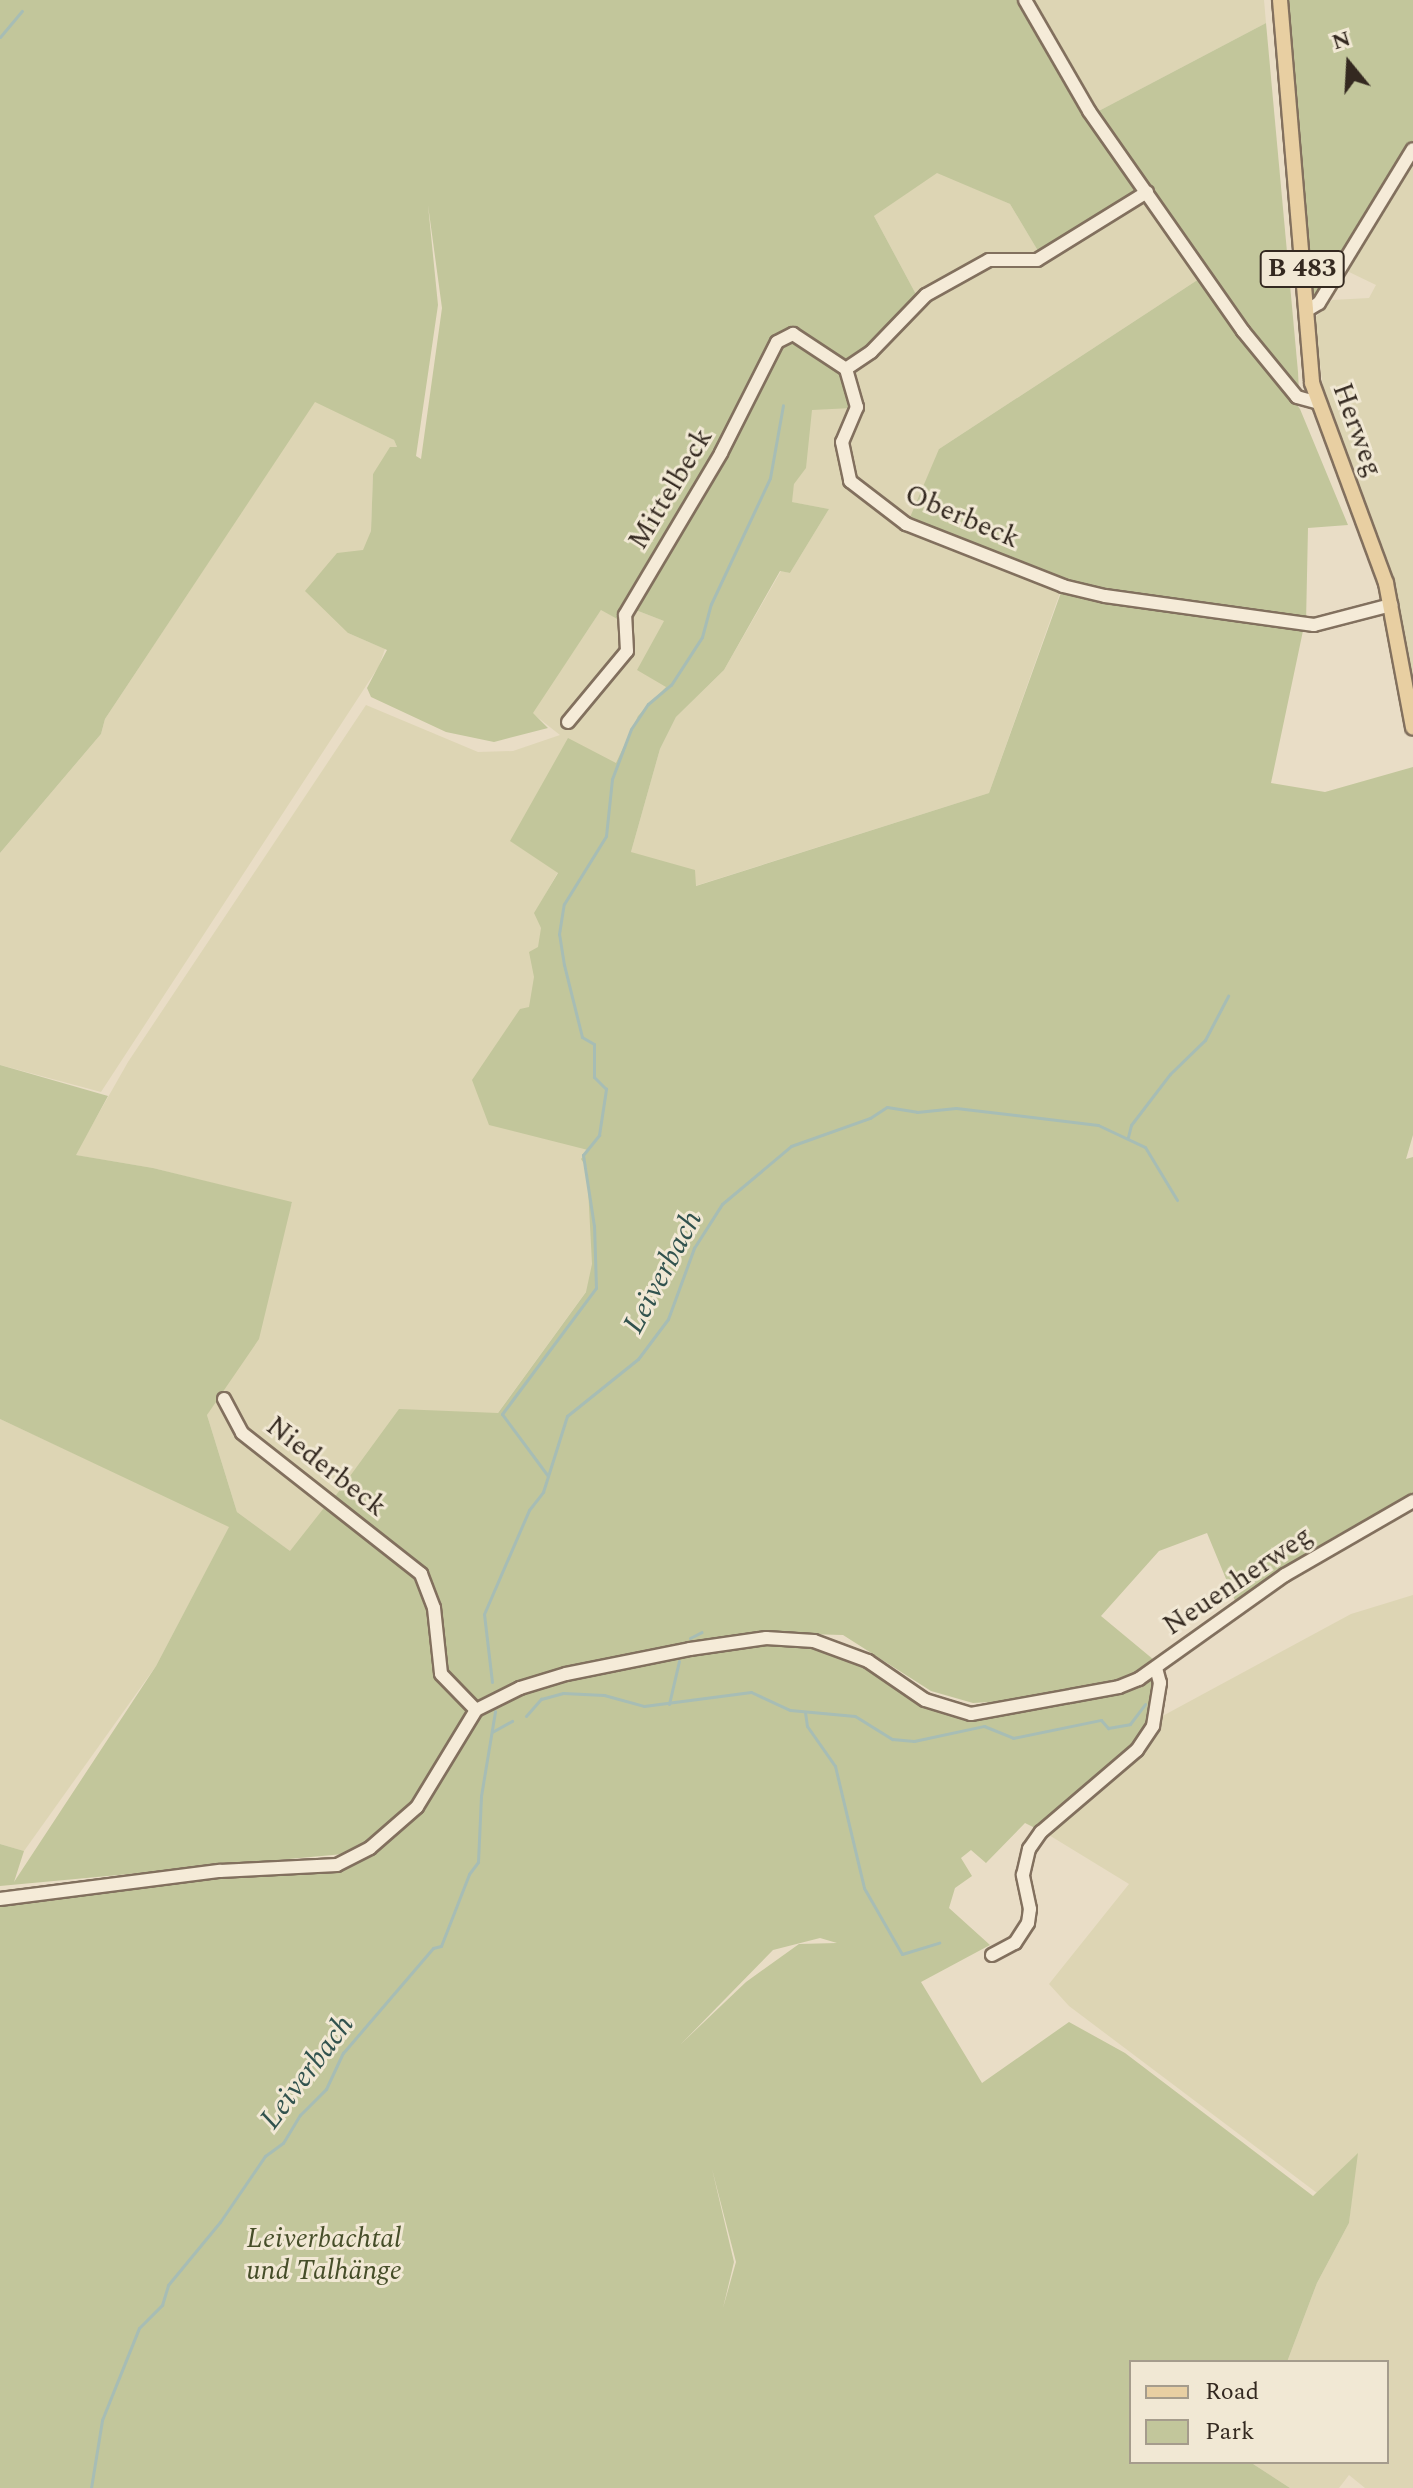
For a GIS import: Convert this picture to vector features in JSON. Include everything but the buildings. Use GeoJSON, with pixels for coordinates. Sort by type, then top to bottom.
{"type":"FeatureCollection","features":[{"type":"Feature","properties":{"kind":"main road","name":"Herweg"},"geometry":{"type":"LineString","coordinates":[[1280,0],[1316,402],[1378,557],[1391,605],[1413,727]]}},
{"type":"Feature","properties":{"kind":"street"},"geometry":{"type":"LineString","coordinates":[[1025,0],[1089,111],[1264,358],[1297,397],[1316,402]]}},
{"type":"Feature","properties":{"kind":"street"},"geometry":{"type":"LineString","coordinates":[[1306,311],[1319,303],[1413,149]]}},
{"type":"Feature","properties":{"kind":"street"},"geometry":{"type":"LineString","coordinates":[[846,369],[871,352],[926,295],[989,260],[1037,260],[1147,192]]}},
{"type":"Feature","properties":{"kind":"street","name":"Mittelbeck"},"geometry":{"type":"LineString","coordinates":[[568,722],[627,651],[625,615],[721,453],[777,342],[793,334],[846,369]]}},
{"type":"Feature","properties":{"kind":"street","name":"Oberbeck"},"geometry":{"type":"LineString","coordinates":[[846,369],[857,407],[842,442],[845,471],[858,491],[906,524],[1063,586],[1142,604],[1314,625],[1391,605]]}},
{"type":"Feature","properties":{"kind":"street","name":"Niederbeck"},"geometry":{"type":"LineString","coordinates":[[224,1399],[242,1433],[412,1564],[429,1589],[441,1674],[476,1710]]}},
{"type":"Feature","properties":{"kind":"street","name":"Neuenherweg"},"geometry":{"type":"LineString","coordinates":[[992,1955],[1015,1943],[1028,1923],[1023,1875],[1029,1849],[1041,1832],[1137,1750],[1153,1726],[1160,1683],[1156,1668],[1285,1575],[1413,1501]]}},
{"type":"Feature","properties":{"kind":"street"},"geometry":{"type":"LineString","coordinates":[[0,1899],[220,1871],[337,1865],[370,1848],[417,1807],[476,1710],[520,1688],[566,1674],[766,1638],[814,1641],[849,1651],[925,1700],[971,1714],[1119,1687],[1156,1668]]}},
{"type":"Feature","properties":{"kind":"shaded area"},"geometry":{"type":"Polygon","coordinates":[[[1028,0],[1264,0],[1266,23],[1093,114],[1028,0]]]}},
{"type":"Feature","properties":{"kind":"shaded area"},"geometry":{"type":"Polygon","coordinates":[[[1413,155],[1413,688],[1394,579],[1325,402],[1314,319],[1332,300],[1369,298],[1376,285],[1345,270],[1413,155]]]}},
{"type":"Feature","properties":{"kind":"shaded area"},"geometry":{"type":"Polygon","coordinates":[[[937,172],[1010,204],[1041,256],[1148,196],[1202,277],[939,449],[1062,587],[989,793],[695,886],[631,852],[660,749],[676,717],[724,670],[781,571],[790,573],[829,509],[791,502],[796,471],[721,459],[789,326],[918,298],[874,216],[937,172]]]}},
{"type":"Feature","properties":{"kind":"shaded area"},"geometry":{"type":"Polygon","coordinates":[[[315,401],[394,440],[397,447],[373,474],[371,531],[348,633],[385,649],[379,666],[101,1092],[0,1065],[0,853],[101,734],[105,719],[315,401]]]}},
{"type":"Feature","properties":{"kind":"shaded area"},"geometry":{"type":"Polygon","coordinates":[[[633,609],[698,634],[618,767],[511,841],[558,872],[535,913],[543,931],[588,1146],[604,1267],[399,1549],[331,1499],[291,1552],[237,1512],[207,1415],[292,1203],[153,1168],[75,1155],[128,1062],[366,705],[478,752],[513,751],[560,735],[532,713],[601,610],[633,609]]]}},
{"type":"Feature","properties":{"kind":"shaded area"},"geometry":{"type":"Polygon","coordinates":[[[0,1419],[230,1526],[156,1666],[24,1851],[0,1844],[0,1419]]]}},
{"type":"Feature","properties":{"kind":"shaded area"},"geometry":{"type":"Polygon","coordinates":[[[1413,1595],[1413,2488],[1365,2488],[1349,2475],[1339,2488],[1290,2488],[1253,2464],[1389,2464],[1389,2360],[1288,2360],[1317,2283],[1349,2223],[1356,2155],[1317,2193],[1069,2006],[1049,1984],[1129,1884],[1044,1832],[1157,1719],[1351,1614],[1413,1595]]]}},
{"type":"Feature","properties":{"kind":"green space","name":"Leiverbachtal und Talhänge"},"geometry":{"type":"Polygon","coordinates":[[[0,0],[1023,0],[1141,192],[1041,256],[1010,204],[937,173],[874,216],[918,298],[846,373],[852,408],[812,410],[806,468],[794,484],[792,502],[829,509],[790,573],[780,571],[724,670],[676,717],[660,749],[631,852],[695,870],[696,886],[989,793],[1063,587],[1304,626],[1271,783],[1325,792],[1413,767],[1413,1135],[1406,1159],[1413,1157],[1413,1495],[1332,1538],[1236,1603],[1207,1533],[1159,1551],[1101,1616],[1154,1660],[1118,1682],[1023,1700],[973,1703],[931,1691],[843,1635],[768,1633],[852,1657],[923,1703],[970,1719],[1078,1701],[1154,1679],[1155,1708],[1135,1750],[1039,1830],[1025,1823],[986,1863],[971,1850],[961,1858],[972,1876],[955,1888],[949,1908],[990,1945],[921,1982],[982,2083],[1069,2022],[1125,2053],[1313,2196],[1358,2153],[1349,2223],[1317,2283],[1288,2360],[1129,2360],[1129,2464],[1253,2464],[1290,2488],[0,2488],[0,1904],[247,1873],[339,1869],[419,1809],[461,1736],[486,1708],[443,1674],[440,1634],[412,1560],[334,1498],[399,1409],[498,1413],[586,1292],[592,1264],[587,1168],[581,1159],[588,1150],[489,1125],[472,1080],[520,1009],[529,1007],[534,977],[529,952],[538,947],[541,928],[534,913],[558,873],[510,841],[568,738],[616,763],[638,716],[666,687],[637,670],[664,621],[633,609],[741,432],[783,335],[621,621],[601,610],[533,713],[548,728],[494,742],[446,732],[371,697],[367,688],[387,650],[348,633],[305,591],[337,553],[363,550],[371,531],[373,474],[390,447],[397,447],[394,440],[315,402],[105,719],[101,734],[0,853],[0,0]],[[428,205],[438,305],[416,456],[421,459],[442,308],[428,205]],[[820,1938],[773,1950],[681,2044],[746,1982],[799,1944],[837,1943],[820,1938]],[[712,2169],[734,2262],[723,2308],[736,2262],[712,2169]]]}},
{"type":"Feature","properties":{"kind":"green space"},"geometry":{"type":"Polygon","coordinates":[[[1288,0],[1413,0],[1413,146],[1313,300],[1288,0]]]}},
{"type":"Feature","properties":{"kind":"green space"},"geometry":{"type":"Polygon","coordinates":[[[1266,23],[1299,392],[1266,357],[1093,114],[1266,23]]]}},
{"type":"Feature","properties":{"kind":"green space"},"geometry":{"type":"Polygon","coordinates":[[[1202,277],[1300,409],[1348,525],[1308,528],[1306,623],[1105,595],[908,522],[939,449],[1202,277]]]}},
{"type":"Feature","properties":{"kind":"green space"},"geometry":{"type":"Polygon","coordinates":[[[0,1065],[108,1096],[76,1155],[153,1168],[292,1202],[259,1339],[207,1415],[237,1512],[290,1551],[327,1504],[419,1575],[431,1608],[438,1678],[467,1710],[413,1806],[354,1853],[0,1886],[0,1844],[24,1851],[14,1882],[156,1666],[229,1527],[0,1419],[0,1065]]]}},
{"type":"Feature","properties":{"kind":"waterway"},"geometry":{"type":"LineString","coordinates":[[0,37],[22,11]]}},
{"type":"Feature","properties":{"kind":"waterway"},"geometry":{"type":"LineString","coordinates":[[548,1476],[502,1414],[596,1288],[594,1226],[583,1155],[599,1135],[606,1089],[594,1077],[594,1044],[582,1037],[564,965],[559,934],[564,904],[606,836],[612,779],[631,729],[648,704],[671,685],[702,637],[711,604],[770,478],[783,405]]}},
{"type":"Feature","properties":{"kind":"waterway"},"geometry":{"type":"LineString","coordinates":[[1128,1137],[1131,1125],[1170,1074],[1205,1040],[1228,996]]}},
{"type":"Feature","properties":{"kind":"waterway","name":"Leiverbach"},"geometry":{"type":"LineString","coordinates":[[492,1682],[484,1614],[529,1510],[543,1492],[567,1416],[638,1359],[668,1319],[694,1248],[722,1204],[791,1146],[870,1118],[887,1107],[917,1112],[956,1108],[1098,1125],[1145,1147],[1177,1200]]}},
{"type":"Feature","properties":{"kind":"waterway"},"geometry":{"type":"LineString","coordinates":[[690,1638],[702,1632]]}},
{"type":"Feature","properties":{"kind":"waterway"},"geometry":{"type":"LineString","coordinates":[[669,1704],[679,1661]]}},
{"type":"Feature","properties":{"kind":"waterway"},"geometry":{"type":"LineString","coordinates":[[526,1716],[541,1699],[563,1693],[604,1695],[644,1706],[751,1692],[790,1710],[855,1716],[892,1739],[914,1741],[984,1726],[1013,1738],[1101,1720],[1108,1728],[1130,1724],[1145,1704]]}},
{"type":"Feature","properties":{"kind":"waterway","name":"Leiverbach"},"geometry":{"type":"LineString","coordinates":[[91,2488],[102,2420],[139,2328],[162,2305],[168,2285],[220,2222],[265,2156],[283,2143],[300,2115],[326,2089],[343,2053],[433,1948],[441,1946],[469,1874],[478,1862],[481,1796],[495,1711]]}},
{"type":"Feature","properties":{"kind":"waterway"},"geometry":{"type":"LineString","coordinates":[[805,1712],[807,1726],[835,1766],[864,1888],[902,1954],[939,1943]]}},
{"type":"Feature","properties":{"kind":"waterway"},"geometry":{"type":"LineString","coordinates":[[492,1732],[512,1721]]}}]}
